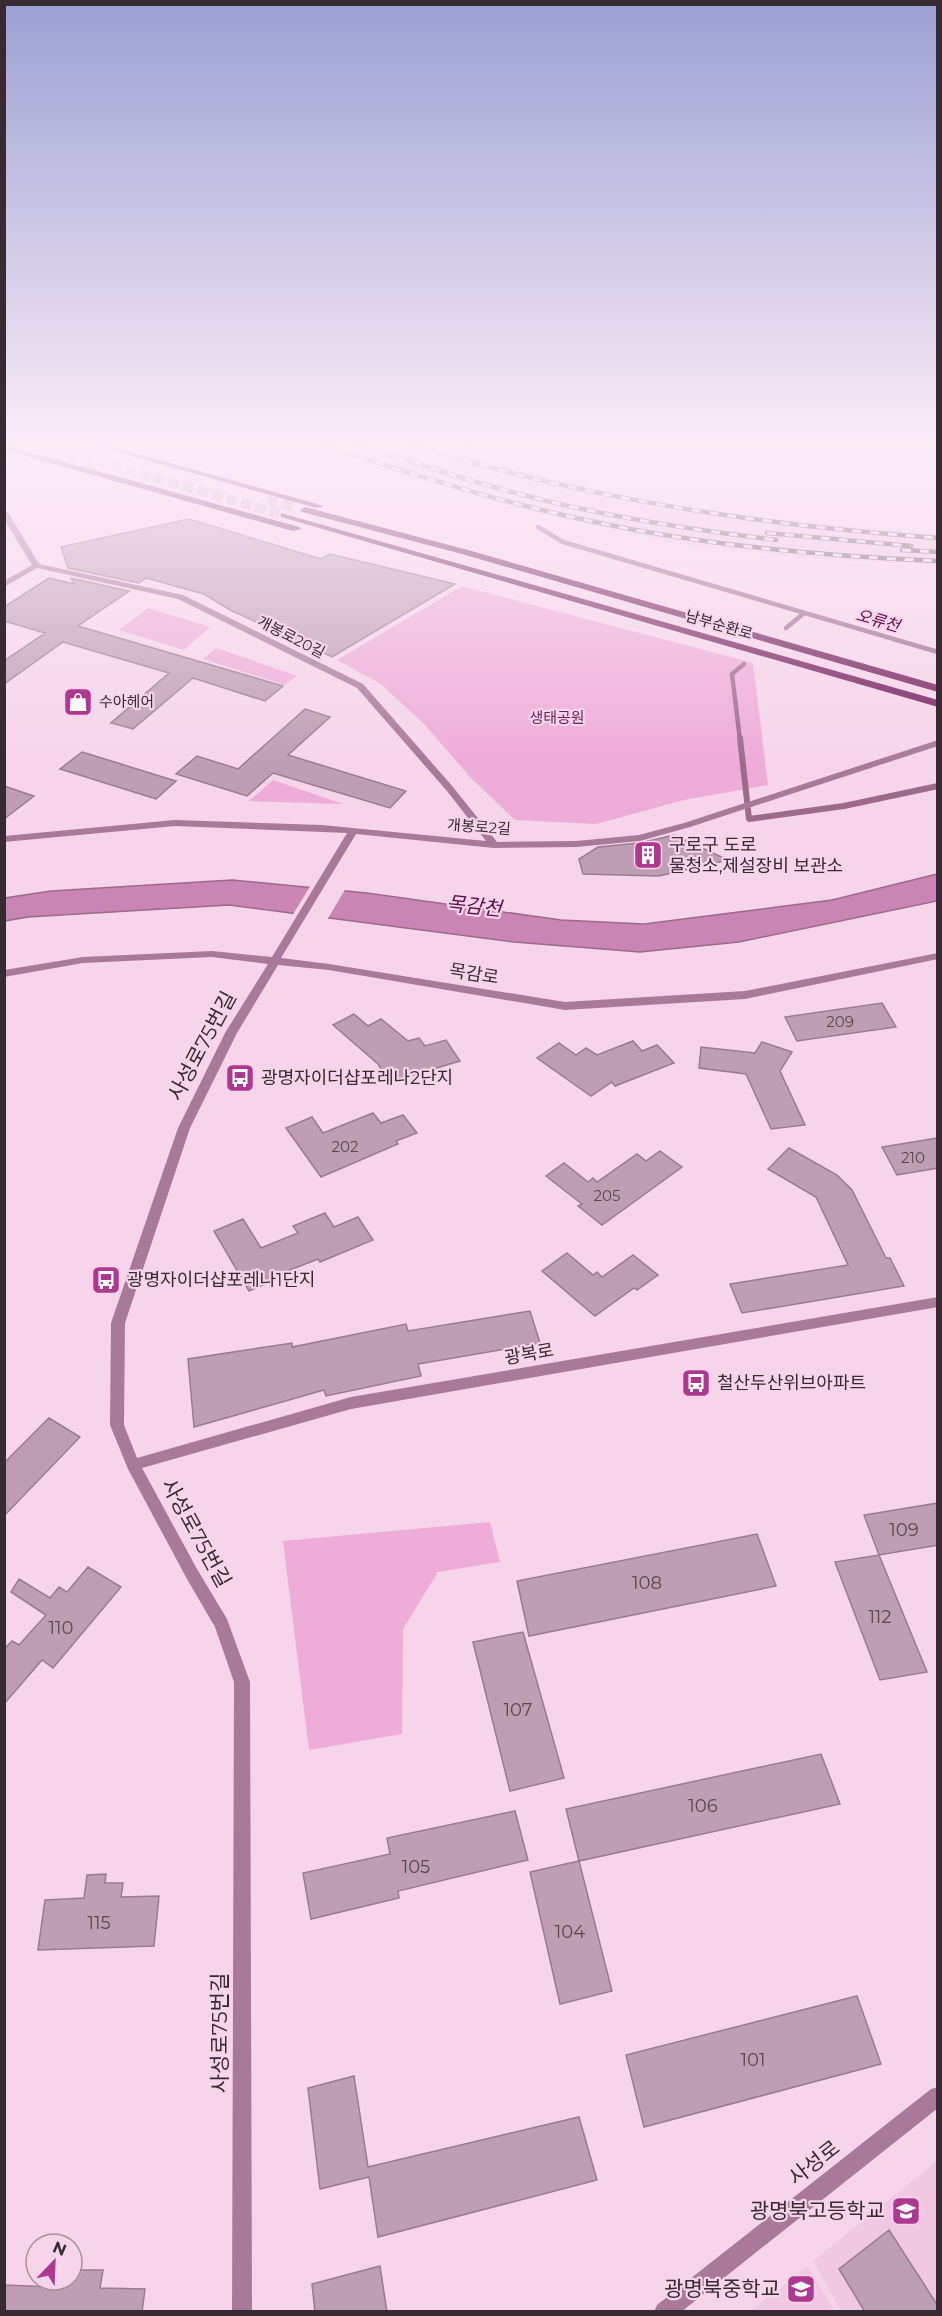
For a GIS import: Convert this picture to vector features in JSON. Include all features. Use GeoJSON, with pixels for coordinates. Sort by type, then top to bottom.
{"type":"FeatureCollection","features":[{"type":"Feature","properties":{"kind":"main road"},"geometry":{"type":"LineString","coordinates":[[380,548],[458,565]]}},
{"type":"Feature","properties":{"kind":"main road","name":"남부순환로"},"geometry":{"type":"LineString","coordinates":[[399,548],[938,704]]}},
{"type":"Feature","properties":{"kind":"main road","name":"남부순환로"},"geometry":{"type":"LineString","coordinates":[[450,548],[938,690]]}},
{"type":"Feature","properties":{"kind":"main road"},"geometry":{"type":"LineString","coordinates":[[454,548],[465,552]]}},
{"type":"Feature","properties":{"kind":"street"},"geometry":{"type":"LineString","coordinates":[[4,585],[36,566],[25,548]]}},
{"type":"Feature","properties":{"kind":"street","name":"개봉로20길"},"geometry":{"type":"LineString","coordinates":[[36,566],[180,597],[360,686],[450,789],[494,845]]}},
{"type":"Feature","properties":{"kind":"street","name":"개봉로2길"},"geometry":{"type":"LineString","coordinates":[[4,839],[175,823],[353,831],[494,845],[586,843],[640,838],[687,825],[938,743]]}},
{"type":"Feature","properties":{"kind":"street","name":"사성로75번길"},"geometry":{"type":"LineString","coordinates":[[242,2312],[242,1682],[222,1624],[133,1465],[117,1425],[118,1323],[184,1128],[231,1033],[353,831]]}},
{"type":"Feature","properties":{"kind":"street","name":"목감로"},"geometry":{"type":"LineString","coordinates":[[4,974],[95,959],[212,954],[329,967],[565,1006],[745,994],[938,956]]}},
{"type":"Feature","properties":{"kind":"street","name":"광복로"},"geometry":{"type":"LineString","coordinates":[[133,1465],[351,1403],[938,1302]]}},
{"type":"Feature","properties":{"kind":"street","name":"사성로"},"geometry":{"type":"LineString","coordinates":[[664,2312],[938,2096]]}},
{"type":"Feature","properties":{"kind":"shaded area"},"geometry":{"type":"Polygon","coordinates":[[[717,548],[937,548],[937,565],[815,559],[717,548]]]}},
{"type":"Feature","properties":{"kind":"shaded area","name":"목감천"},"geometry":{"type":"Polygon","coordinates":[[[937,874],[937,901],[739,942],[640,952],[514,942],[229,905],[28,917],[5,921],[5,898],[51,891],[232,880],[367,893],[561,920],[644,924],[832,900],[937,874]]]}},
{"type":"Feature","properties":{"kind":"shaded area","name":"광명북고등학교"},"geometry":{"type":"Polygon","coordinates":[[[937,2161],[937,2311],[841,2311],[813,2261],[937,2161]]]}},
{"type":"Feature","properties":{"kind":"shaded area","name":"광명북중학교"},"geometry":{"type":"Polygon","coordinates":[[[808,2266],[834,2311],[751,2311],[808,2266]]]}},
{"type":"Feature","properties":{"kind":"green space","name":"생태공원"},"geometry":{"type":"Polygon","coordinates":[[[462,586],[753,663],[768,785],[684,800],[596,824],[515,820],[470,777],[425,725],[381,684],[337,660],[462,586]]]}},
{"type":"Feature","properties":{"kind":"green space"},"geometry":{"type":"Polygon","coordinates":[[[148,608],[210,627],[184,650],[119,630],[148,608]]]}},
{"type":"Feature","properties":{"kind":"green space"},"geometry":{"type":"Polygon","coordinates":[[[216,648],[297,676],[284,685],[203,659],[216,648]]]}},
{"type":"Feature","properties":{"kind":"green space"},"geometry":{"type":"Polygon","coordinates":[[[273,780],[343,804],[249,801],[273,780]]]}},
{"type":"Feature","properties":{"kind":"green space"},"geometry":{"type":"Polygon","coordinates":[[[490,1522],[500,1562],[438,1572],[403,1629],[402,1734],[309,1750],[283,1541],[490,1522]]]}},
{"type":"Feature","properties":{"kind":"pier"},"geometry":{"type":"Polygon","coordinates":[[[311,885],[346,888],[327,920],[292,916],[311,885]]]}},
{"type":"Feature","properties":{"kind":"building"},"geometry":{"type":"Polygon","coordinates":[[[61,548],[285,548],[321,559],[330,554],[455,584],[332,657],[230,610],[204,594],[146,578],[139,583],[68,568],[61,548]]]}},
{"type":"Feature","properties":{"kind":"building"},"geometry":{"type":"Polygon","coordinates":[[[49,578],[74,584],[71,578],[129,591],[78,626],[283,686],[265,701],[193,678],[133,729],[111,723],[169,673],[63,642],[4,684],[4,661],[45,633],[4,621],[4,607],[49,578]]]}},
{"type":"Feature","properties":{"kind":"building"},"geometry":{"type":"Polygon","coordinates":[[[305,709],[330,717],[288,755],[406,791],[390,808],[273,773],[247,796],[176,774],[197,756],[238,769],[305,709]]]}},
{"type":"Feature","properties":{"kind":"building"},"geometry":{"type":"Polygon","coordinates":[[[82,752],[176,781],[156,799],[60,769],[82,752]]]}},
{"type":"Feature","properties":{"kind":"building"},"geometry":{"type":"Polygon","coordinates":[[[4,786],[34,796],[4,819],[4,786]]]}},
{"type":"Feature","properties":{"kind":"building","name":"구로구 도로 물청소,제설장비 보관소"},"geometry":{"type":"Polygon","coordinates":[[[674,835],[728,860],[659,876],[583,874],[579,859],[598,847],[640,843],[674,835]]]}},
{"type":"Feature","properties":{"kind":"building"},"geometry":{"type":"Polygon","coordinates":[[[882,1003],[896,1027],[797,1041],[785,1017],[882,1003]]]}},
{"type":"Feature","properties":{"kind":"building"},"geometry":{"type":"Polygon","coordinates":[[[354,1014],[368,1026],[381,1019],[408,1041],[419,1038],[425,1046],[446,1040],[460,1061],[389,1082],[378,1064],[333,1025],[354,1014]]]}},
{"type":"Feature","properties":{"kind":"building"},"geometry":{"type":"Polygon","coordinates":[[[633,1041],[642,1051],[657,1045],[674,1063],[615,1086],[612,1082],[591,1096],[537,1058],[559,1043],[576,1055],[586,1048],[597,1055],[633,1041]]]}},
{"type":"Feature","properties":{"kind":"building"},"geometry":{"type":"Polygon","coordinates":[[[762,1042],[792,1052],[780,1071],[805,1125],[771,1129],[746,1074],[699,1068],[701,1047],[755,1053],[762,1042]]]}},
{"type":"Feature","properties":{"kind":"building"},"geometry":{"type":"Polygon","coordinates":[[[373,1113],[381,1123],[403,1115],[417,1133],[396,1141],[398,1144],[321,1177],[286,1128],[312,1117],[323,1133],[373,1113]]]}},
{"type":"Feature","properties":{"kind":"building"},"geometry":{"type":"Polygon","coordinates":[[[938,1138],[938,1168],[897,1175],[882,1147],[938,1138]]]}},
{"type":"Feature","properties":{"kind":"building"},"geometry":{"type":"Polygon","coordinates":[[[789,1148],[837,1175],[852,1190],[886,1258],[890,1258],[904,1286],[742,1313],[730,1284],[848,1265],[816,1197],[768,1169],[789,1148]]]}},
{"type":"Feature","properties":{"kind":"building"},"geometry":{"type":"Polygon","coordinates":[[[660,1151],[682,1167],[602,1225],[578,1206],[582,1204],[546,1176],[564,1163],[588,1182],[593,1178],[597,1182],[637,1154],[646,1161],[660,1151]]]}},
{"type":"Feature","properties":{"kind":"building"},"geometry":{"type":"Polygon","coordinates":[[[325,1213],[334,1227],[358,1217],[373,1240],[320,1262],[318,1259],[280,1274],[282,1277],[249,1291],[214,1231],[243,1219],[261,1248],[298,1233],[293,1226],[325,1213]]]}},
{"type":"Feature","properties":{"kind":"building"},"geometry":{"type":"Polygon","coordinates":[[[567,1253],[593,1275],[597,1272],[602,1277],[633,1255],[658,1275],[637,1290],[634,1288],[595,1316],[542,1271],[567,1253]]]}},
{"type":"Feature","properties":{"kind":"building"},"geometry":{"type":"Polygon","coordinates":[[[530,1311],[540,1343],[418,1364],[421,1376],[326,1396],[324,1390],[194,1427],[188,1359],[292,1343],[292,1347],[406,1324],[408,1331],[530,1311]]]}},
{"type":"Feature","properties":{"kind":"building"},"geometry":{"type":"Polygon","coordinates":[[[49,1418],[80,1437],[4,1516],[4,1463],[49,1418]]]}},
{"type":"Feature","properties":{"kind":"building"},"geometry":{"type":"Polygon","coordinates":[[[938,1503],[938,1545],[879,1555],[864,1515],[938,1503]]]}},
{"type":"Feature","properties":{"kind":"building"},"geometry":{"type":"Polygon","coordinates":[[[757,1534],[776,1586],[529,1636],[517,1581],[757,1534]]]}},
{"type":"Feature","properties":{"kind":"building"},"geometry":{"type":"Polygon","coordinates":[[[879,1555],[927,1672],[880,1680],[835,1562],[879,1555]]]}},
{"type":"Feature","properties":{"kind":"building"},"geometry":{"type":"Polygon","coordinates":[[[88,1567],[121,1587],[53,1668],[42,1660],[4,1704],[4,1649],[12,1641],[19,1645],[46,1615],[11,1592],[19,1579],[50,1598],[59,1587],[67,1592],[88,1567]]]}},
{"type":"Feature","properties":{"kind":"building"},"geometry":{"type":"Polygon","coordinates":[[[523,1632],[564,1778],[510,1791],[473,1642],[523,1632]]]}},
{"type":"Feature","properties":{"kind":"building"},"geometry":{"type":"Polygon","coordinates":[[[821,1754],[840,1804],[579,1861],[566,1809],[821,1754]]]}},
{"type":"Feature","properties":{"kind":"building"},"geometry":{"type":"Polygon","coordinates":[[[515,1811],[528,1860],[398,1891],[399,1898],[311,1919],[303,1873],[390,1854],[387,1838],[515,1811]]]}},
{"type":"Feature","properties":{"kind":"building"},"geometry":{"type":"Polygon","coordinates":[[[579,1861],[612,1991],[560,2004],[530,1872],[579,1861]]]}},
{"type":"Feature","properties":{"kind":"building"},"geometry":{"type":"Polygon","coordinates":[[[106,1874],[105,1883],[123,1883],[121,1897],[159,1896],[154,1946],[38,1950],[45,1900],[84,1898],[87,1875],[106,1874]]]}},
{"type":"Feature","properties":{"kind":"building"},"geometry":{"type":"Polygon","coordinates":[[[857,1996],[881,2064],[644,2127],[626,2055],[857,1996]]]}},
{"type":"Feature","properties":{"kind":"building"},"geometry":{"type":"Polygon","coordinates":[[[354,2076],[368,2167],[579,2117],[597,2180],[378,2237],[369,2177],[320,2189],[308,2088],[354,2076]]]}},
{"type":"Feature","properties":{"kind":"building"},"geometry":{"type":"Polygon","coordinates":[[[889,2230],[938,2306],[938,2312],[865,2312],[839,2269],[889,2230]]]}},
{"type":"Feature","properties":{"kind":"building"},"geometry":{"type":"Polygon","coordinates":[[[380,2266],[387,2312],[315,2312],[312,2284],[380,2266]]]}},
{"type":"Feature","properties":{"kind":"building"},"geometry":{"type":"Polygon","coordinates":[[[84,2270],[103,2270],[100,2288],[145,2289],[142,2312],[4,2312],[4,2285],[24,2286],[24,2292],[84,2292],[84,2270]]]}},
{"type":"Feature","properties":{"kind":"waterway","name":"오류천"},"geometry":{"type":"LineString","coordinates":[[584,548],[938,652]]}},
{"type":"Feature","properties":{"kind":"waterway"},"geometry":{"type":"LineString","coordinates":[[786,628],[804,613]]}},
{"type":"Feature","properties":{"kind":"waterway"},"geometry":{"type":"LineString","coordinates":[[740,740],[732,674],[744,664]]}},
{"type":"Feature","properties":{"kind":"waterway"},"geometry":{"type":"LineString","coordinates":[[740,738],[749,819],[844,806],[938,786]]}},
{"type":"Feature","properties":{"kind":"railway"},"geometry":{"type":"LineString","coordinates":[[758,548],[938,561]]}},
{"type":"Feature","properties":{"kind":"railway"},"geometry":{"type":"LineString","coordinates":[[902,550],[938,552]]}},
{"type":"Feature","properties":{"kind":"place","name":"수아헤어"},"geometry":{"type":"Point","coordinates":[78,702]}},
{"type":"Feature","properties":{"kind":"place","name":"구로구 도로 물청소,제설장비 보관소"},"geometry":{"type":"Point","coordinates":[648,855]}},
{"type":"Feature","properties":{"kind":"place","name":"광명자이더샵포레나2단지"},"geometry":{"type":"Point","coordinates":[240,1078]}},
{"type":"Feature","properties":{"kind":"place","name":"광명자이더샵포레나1단지"},"geometry":{"type":"Point","coordinates":[106,1280]}},
{"type":"Feature","properties":{"kind":"place","name":"철산두산위브아파트"},"geometry":{"type":"Point","coordinates":[696,1383]}},
{"type":"Feature","properties":{"kind":"place","name":"광명북고등학교"},"geometry":{"type":"Point","coordinates":[906,2211]}},
{"type":"Feature","properties":{"kind":"place","name":"광명북중학교"},"geometry":{"type":"Point","coordinates":[801,2289]}}]}
